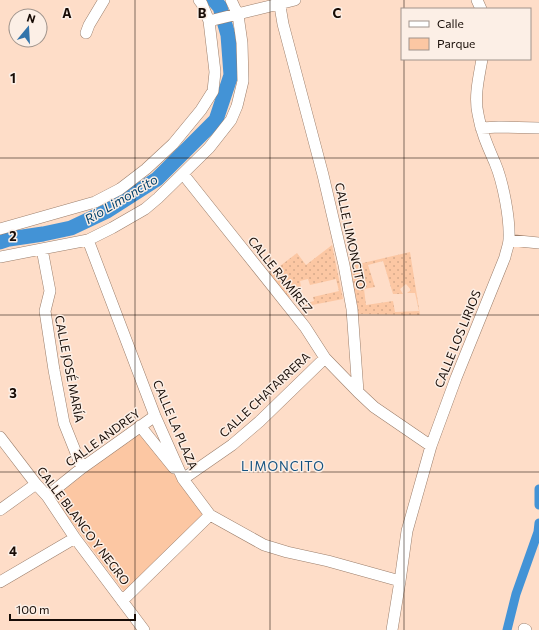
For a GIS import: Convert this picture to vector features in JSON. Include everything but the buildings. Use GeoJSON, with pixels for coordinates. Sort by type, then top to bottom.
{"type":"FeatureCollection","features":[{"type":"Feature","properties":{"kind":"street"},"geometry":{"type":"LineString","coordinates":[[86,33],[88,25],[104,0]]}},
{"type":"Feature","properties":{"kind":"street"},"geometry":{"type":"LineString","coordinates":[[0,229],[95,202],[120,189],[146,170],[173,144],[201,110],[213,91],[215,72],[211,21],[199,0]]}},
{"type":"Feature","properties":{"kind":"street"},"geometry":{"type":"LineString","coordinates":[[0,257],[88,240],[145,209],[209,148],[231,120],[241,92],[243,69],[231,0]]}},
{"type":"Feature","properties":{"kind":"street"},"geometry":{"type":"LineString","coordinates":[[211,21],[280,1],[295,0]]}},
{"type":"Feature","properties":{"kind":"street","name":"CALLE LIMONCITO"},"geometry":{"type":"LineString","coordinates":[[280,1],[283,24],[323,175],[344,265],[352,309],[358,392]]}},
{"type":"Feature","properties":{"kind":"street","name":"CALLE LOS LIRIOS"},"geometry":{"type":"LineString","coordinates":[[392,630],[407,531],[431,446],[456,378],[505,257],[509,240],[509,225],[502,185],[496,164],[481,128],[477,112],[476,93],[482,60]]}},
{"type":"Feature","properties":{"kind":"street"},"geometry":{"type":"LineString","coordinates":[[481,128],[539,128]]}},
{"type":"Feature","properties":{"kind":"street","name":"CALLE RAMÍREZ"},"geometry":{"type":"LineString","coordinates":[[183,174],[305,327],[325,358],[358,392]]}},
{"type":"Feature","properties":{"kind":"street","name":"CALLE LA PLAZA"},"geometry":{"type":"LineString","coordinates":[[88,240],[155,416],[183,479],[210,515],[264,545],[287,552],[356,568],[400,582]]}},
{"type":"Feature","properties":{"kind":"street"},"geometry":{"type":"LineString","coordinates":[[509,240],[539,243]]}},
{"type":"Feature","properties":{"kind":"street","name":"CALLE JOSÉ MARÍA"},"geometry":{"type":"LineString","coordinates":[[42,249],[50,291],[45,312],[54,370],[64,423],[82,468]]}},
{"type":"Feature","properties":{"kind":"street","name":"CALLE CHATARRERA"},"geometry":{"type":"LineString","coordinates":[[183,479],[232,445],[260,422],[325,358]]}},
{"type":"Feature","properties":{"kind":"street"},"geometry":{"type":"LineString","coordinates":[[358,392],[374,407],[431,446]]}},
{"type":"Feature","properties":{"kind":"street","name":"CALLE ANDREY"},"geometry":{"type":"LineString","coordinates":[[47,496],[82,468],[155,416]]}},
{"type":"Feature","properties":{"kind":"street"},"geometry":{"type":"LineString","coordinates":[[140,426],[183,479]]}},
{"type":"Feature","properties":{"kind":"street","name":"CALLE BLANCO Y NEGRO"},"geometry":{"type":"LineString","coordinates":[[0,437],[47,496],[75,538],[144,630]]}},
{"type":"Feature","properties":{"kind":"street"},"geometry":{"type":"LineString","coordinates":[[0,510],[36,484]]}},
{"type":"Feature","properties":{"kind":"street"},"geometry":{"type":"LineString","coordinates":[[122,601],[210,515]]}},
{"type":"Feature","properties":{"kind":"street"},"geometry":{"type":"LineString","coordinates":[[0,582],[75,538]]}},
{"type":"Feature","properties":{"kind":"green space"},"geometry":{"type":"Polygon","coordinates":[[[332,245],[343,299],[302,307],[292,295],[286,300],[267,276],[297,253],[306,265],[332,245]],[[308,279],[300,281],[301,287],[297,289],[299,300],[303,299],[304,304],[314,301],[313,297],[339,291],[336,279],[310,285],[308,279]]]}},
{"type":"Feature","properties":{"kind":"green space"},"geometry":{"type":"Polygon","coordinates":[[[410,252],[420,315],[358,314],[350,266],[410,252]],[[383,261],[368,265],[375,287],[364,289],[366,305],[393,301],[395,312],[419,311],[415,293],[407,293],[411,290],[406,284],[400,289],[403,294],[393,294],[383,261]]]}},
{"type":"Feature","properties":{"kind":"green space"},"geometry":{"type":"Polygon","coordinates":[[[139,431],[205,513],[125,593],[54,498],[139,431]]]}},
{"type":"Feature","properties":{"kind":"waterway","name":"Río Limoncito"},"geometry":{"type":"LineString","coordinates":[[0,242],[9,239],[71,228],[107,211],[157,179],[216,120],[231,75],[228,35],[220,7],[214,0]]}},
{"type":"Feature","properties":{"kind":"waterway"},"geometry":{"type":"LineString","coordinates":[[539,489],[539,505]]}},
{"type":"Feature","properties":{"kind":"waterway"},"geometry":{"type":"LineString","coordinates":[[507,630],[516,594],[538,532],[539,523]]}},
{"type":"Feature","properties":{"kind":"district","name":"LIMONCITO"},"geometry":{"type":"Point","coordinates":[283,466]}}]}
